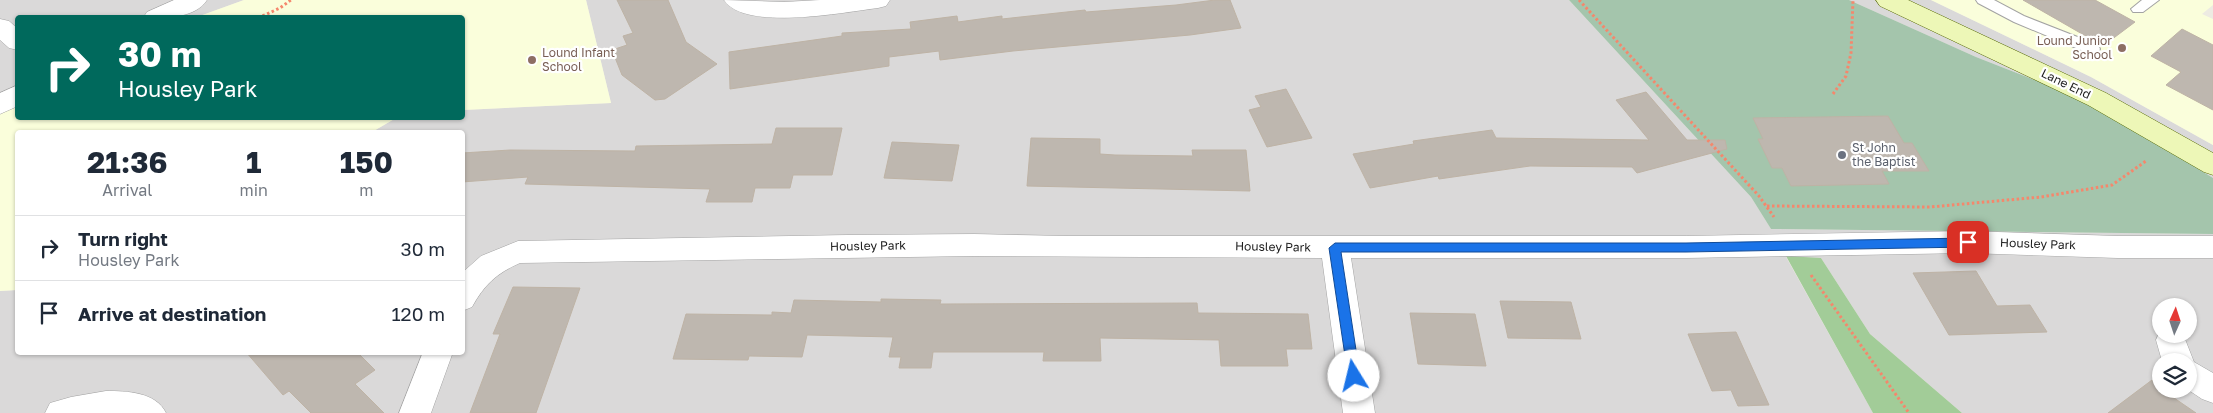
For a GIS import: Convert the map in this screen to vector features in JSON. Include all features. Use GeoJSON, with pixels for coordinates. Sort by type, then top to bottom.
{"type":"FeatureCollection","features":[{"type":"Feature","properties":{"kind":"street"},"geometry":{"type":"LineString","coordinates":[[162,15],[196,0]]}},
{"type":"Feature","properties":{"kind":"street"},"geometry":{"type":"LineString","coordinates":[[736,0],[760,10],[783,11],[878,0]]}},
{"type":"Feature","properties":{"kind":"street","name":"Lane End"},"geometry":{"type":"LineString","coordinates":[[1888,0],[2097,99],[2213,165]]}},
{"type":"Feature","properties":{"kind":"street"},"geometry":{"type":"LineString","coordinates":[[0,27],[15,40]]}},
{"type":"Feature","properties":{"kind":"street"},"geometry":{"type":"LineString","coordinates":[[0,105],[15,96]]}},
{"type":"Feature","properties":{"kind":"street","name":"Housley Park"},"geometry":{"type":"LineString","coordinates":[[465,293],[469,284],[486,265],[518,252],[974,245],[1335,248],[1686,247],[1968,242],[2118,246],[2213,246]]}},
{"type":"Feature","properties":{"kind":"street"},"geometry":{"type":"LineString","coordinates":[[1335,248],[1359,413]]}},
{"type":"Feature","properties":{"kind":"street"},"geometry":{"type":"LineString","coordinates":[[415,413],[437,355]]}},
{"type":"Feature","properties":{"kind":"street"},"geometry":{"type":"LineString","coordinates":[[2197,379],[2213,390]]}},
{"type":"Feature","properties":{"kind":"street"},"geometry":{"type":"LineString","coordinates":[[60,413],[87,407],[117,404],[145,410],[150,413]]}},
{"type":"Feature","properties":{"kind":"lane"},"geometry":{"type":"LineString","coordinates":[[1984,0],[2019,19],[2093,49]]}},
{"type":"Feature","properties":{"kind":"lane"},"geometry":{"type":"LineString","coordinates":[[2138,9],[2152,0]]}},
{"type":"Feature","properties":{"kind":"path"},"geometry":{"type":"LineString","coordinates":[[265,15],[280,8],[291,0]]}},
{"type":"Feature","properties":{"kind":"path"},"geometry":{"type":"LineString","coordinates":[[1579,0],[1736,170],[1766,206],[1845,325],[1909,413]]}},
{"type":"Feature","properties":{"kind":"path"},"geometry":{"type":"LineString","coordinates":[[1833,94],[1846,76],[1852,53],[1853,0]]}},
{"type":"Feature","properties":{"kind":"path"},"geometry":{"type":"LineString","coordinates":[[1766,206],[1930,207],[2041,197],[2112,184],[2144,164],[2168,139]]}},
{"type":"Feature","properties":{"kind":"shaded area"},"geometry":{"type":"Polygon","coordinates":[[[0,0],[244,0],[203,15],[15,15],[15,104],[0,114],[0,0]]]}},
{"type":"Feature","properties":{"kind":"shaded area","name":"Lound Infant School"},"geometry":{"type":"Polygon","coordinates":[[[244,0],[586,0],[611,103],[465,110],[465,15],[203,15],[244,0]]]}},
{"type":"Feature","properties":{"kind":"shaded area"},"geometry":{"type":"Polygon","coordinates":[[[586,0],[1569,0],[1751,197],[1771,229],[2213,234],[2213,413],[1962,413],[1870,334],[1821,258],[1786,257],[1873,413],[0,413],[0,291],[15,290],[15,355],[465,355],[465,130],[375,130],[393,120],[465,120],[465,110],[611,103],[586,0]]]}},
{"type":"Feature","properties":{"kind":"shaded area"},"geometry":{"type":"Polygon","coordinates":[[[1569,0],[1849,0],[1976,57],[2058,89],[2111,114],[2213,178],[2213,234],[1771,229],[1751,197],[1569,0]]]}},
{"type":"Feature","properties":{"kind":"shaded area"},"geometry":{"type":"Polygon","coordinates":[[[1849,0],[1931,0],[2091,77],[2213,145],[2213,178],[2111,114],[2058,89],[1976,57],[1849,0]]]}},
{"type":"Feature","properties":{"kind":"shaded area","name":"Lound Junior School"},"geometry":{"type":"Polygon","coordinates":[[[1931,0],[2213,0],[2213,5],[2202,14],[2213,19],[2213,145],[2091,77],[1931,0]]]}},
{"type":"Feature","properties":{"kind":"shaded area"},"geometry":{"type":"Polygon","coordinates":[[[15,104],[15,120],[393,120],[375,130],[15,130],[15,290],[0,291],[0,114],[15,104]]]}},
{"type":"Feature","properties":{"kind":"green space"},"geometry":{"type":"Polygon","coordinates":[[[1786,256],[1821,258],[1870,334],[1962,413],[1873,413],[1786,256]]]}},
{"type":"Feature","properties":{"kind":"building"},"geometry":{"type":"Polygon","coordinates":[[[617,0],[668,0],[686,42],[717,64],[665,99],[655,100],[622,75],[612,50],[627,45],[623,36],[633,33],[617,0]]]}},
{"type":"Feature","properties":{"kind":"building"},"geometry":{"type":"Polygon","coordinates":[[[1230,0],[1241,28],[1190,35],[1013,51],[940,60],[939,51],[889,57],[889,66],[730,89],[729,52],[842,36],[842,33],[911,29],[910,22],[957,16],[958,22],[1002,16],[1002,19],[1085,10],[1086,12],[1230,0]]]}},
{"type":"Feature","properties":{"kind":"building"},"geometry":{"type":"Polygon","coordinates":[[[2023,0],[2095,0],[2135,22],[2103,46],[2023,0]]]}},
{"type":"Feature","properties":{"kind":"building"},"geometry":{"type":"Polygon","coordinates":[[[2182,29],[2213,45],[2213,110],[2166,85],[2181,72],[2151,56],[2182,29]]]}},
{"type":"Feature","properties":{"kind":"building"},"geometry":{"type":"Polygon","coordinates":[[[1286,89],[1312,138],[1267,147],[1249,110],[1261,107],[1255,96],[1286,89]]]}},
{"type":"Feature","properties":{"kind":"building"},"geometry":{"type":"Polygon","coordinates":[[[1646,92],[1687,140],[1725,140],[1727,149],[1637,173],[1632,167],[1530,166],[1439,179],[1438,176],[1370,188],[1353,154],[1414,144],[1413,141],[1492,130],[1496,138],[1649,140],[1616,100],[1646,92]]]}},
{"type":"Feature","properties":{"kind":"building","name":"St John the Baptist"},"geometry":{"type":"Polygon","coordinates":[[[1888,116],[1904,143],[1912,143],[1929,171],[1882,171],[1889,184],[1791,186],[1782,168],[1772,168],[1758,139],[1763,139],[1753,118],[1888,116]]]}},
{"type":"Feature","properties":{"kind":"building"},"geometry":{"type":"Polygon","coordinates":[[[776,128],[842,128],[832,175],[793,175],[790,188],[755,188],[752,202],[706,202],[710,189],[525,184],[528,177],[465,182],[465,153],[510,150],[635,151],[636,146],[772,144],[776,128]]]}},
{"type":"Feature","properties":{"kind":"building"},"geometry":{"type":"Polygon","coordinates":[[[1031,138],[1100,139],[1100,154],[1115,155],[1193,156],[1192,150],[1246,150],[1250,191],[1027,186],[1031,138]]]}},
{"type":"Feature","properties":{"kind":"building"},"geometry":{"type":"Polygon","coordinates":[[[892,142],[959,145],[952,181],[884,178],[892,142]]]}},
{"type":"Feature","properties":{"kind":"building"},"geometry":{"type":"Polygon","coordinates":[[[1976,271],[1997,306],[2030,305],[2047,332],[1949,335],[1913,273],[1976,271]]]}},
{"type":"Feature","properties":{"kind":"building"},"geometry":{"type":"Polygon","coordinates":[[[513,287],[580,288],[536,413],[470,413],[500,334],[493,334],[513,287]]]}},
{"type":"Feature","properties":{"kind":"building"},"geometry":{"type":"Polygon","coordinates":[[[881,299],[941,300],[940,304],[1197,303],[1198,313],[1308,314],[1312,349],[1286,349],[1288,366],[1221,366],[1219,340],[1100,338],[1101,361],[1043,361],[1044,352],[933,352],[931,368],[899,368],[901,357],[889,357],[893,337],[807,335],[802,357],[749,356],[748,360],[673,359],[686,314],[772,315],[772,312],[791,313],[794,300],[881,302],[881,299]]]}},
{"type":"Feature","properties":{"kind":"building"},"geometry":{"type":"Polygon","coordinates":[[[1500,301],[1571,302],[1581,339],[1508,338],[1500,301]]]}},
{"type":"Feature","properties":{"kind":"building"},"geometry":{"type":"Polygon","coordinates":[[[1410,313],[1475,314],[1486,366],[1418,364],[1410,313]]]}},
{"type":"Feature","properties":{"kind":"building"},"geometry":{"type":"Polygon","coordinates":[[[1736,332],[1769,405],[1738,406],[1731,390],[1712,391],[1688,334],[1736,332]]]}},
{"type":"Feature","properties":{"kind":"building"},"geometry":{"type":"Polygon","coordinates":[[[249,355],[360,355],[375,370],[355,384],[384,413],[311,413],[289,391],[283,395],[249,355]]]}},
{"type":"Feature","properties":{"kind":"building"},"geometry":{"type":"Polygon","coordinates":[[[2152,380],[2152,398],[2174,398],[2196,413],[2108,413],[2152,380]]]}},
{"type":"Feature","properties":{"kind":"place","name":"Lound Junior School"},"geometry":{"type":"Point","coordinates":[2122,48]}},
{"type":"Feature","properties":{"kind":"place","name":"Lound Infant School"},"geometry":{"type":"Point","coordinates":[532,60]}},
{"type":"Feature","properties":{"kind":"place","name":"St John the Baptist"},"geometry":{"type":"Point","coordinates":[1842,155]}},
{"type":"Feature","properties":{"kind":"route"},"geometry":{"type":"LineString","coordinates":[[1354,376],[1335,248],[1686,247],[1968,242]]}}]}
